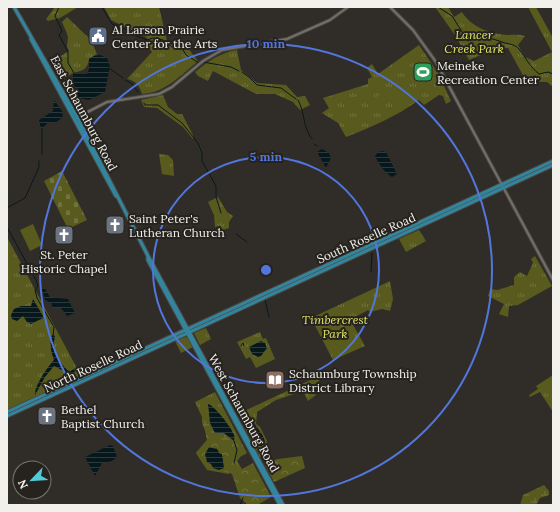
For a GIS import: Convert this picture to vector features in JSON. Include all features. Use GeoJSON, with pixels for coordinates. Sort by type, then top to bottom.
{"type":"FeatureCollection","features":[{"type":"Feature","properties":{"kind":"main road","name":"East Schaumburg Road"},"geometry":{"type":"LineString","coordinates":[[14,7],[31,38],[33,45],[75,118],[106,180],[118,198],[188,331]]}},
{"type":"Feature","properties":{"kind":"main road","name":"South Roselle Road"},"geometry":{"type":"LineString","coordinates":[[188,331],[503,186],[553,161]]}},
{"type":"Feature","properties":{"kind":"main road","name":"South Roselle Road"},"geometry":{"type":"LineString","coordinates":[[503,186],[553,165]]}},
{"type":"Feature","properties":{"kind":"main road","name":"North Roselle Road"},"geometry":{"type":"LineString","coordinates":[[7,412],[188,331]]}},
{"type":"Feature","properties":{"kind":"main road","name":"North Roselle Road"},"geometry":{"type":"LineString","coordinates":[[7,416],[188,331]]}},
{"type":"Feature","properties":{"kind":"main road","name":"West Schaumburg Road"},"geometry":{"type":"LineString","coordinates":[[188,331],[280,505]]}},
{"type":"Feature","properties":{"kind":"main road","name":"West Schaumburg Road"},"geometry":{"type":"LineString","coordinates":[[188,331],[283,505]]}},
{"type":"Feature","properties":{"kind":"street"},"geometry":{"type":"LineString","coordinates":[[75,118],[107,102],[158,94],[172,87],[203,61],[222,50],[287,39],[330,20],[348,7]]}},
{"type":"Feature","properties":{"kind":"street"},"geometry":{"type":"LineString","coordinates":[[390,7],[413,30],[436,62],[553,280]]}},
{"type":"Feature","properties":{"kind":"green space"},"geometry":{"type":"Polygon","coordinates":[[[55,7],[78,7],[60,18],[48,21],[46,19],[55,7]]]}},
{"type":"Feature","properties":{"kind":"green space"},"geometry":{"type":"Polygon","coordinates":[[[104,7],[159,7],[167,41],[172,45],[180,38],[198,61],[165,87],[150,93],[142,94],[137,84],[127,79],[152,52],[147,45],[149,41],[146,37],[111,20],[104,7]]]}},
{"type":"Feature","properties":{"kind":"green space","name":"Lancer Creek Park"},"geometry":{"type":"Polygon","coordinates":[[[435,7],[448,7],[454,17],[462,12],[470,22],[493,33],[525,36],[518,45],[525,57],[534,61],[552,52],[528,7],[536,7],[553,38],[553,87],[547,82],[540,82],[535,75],[525,79],[508,48],[495,49],[469,60],[455,35],[435,7]]]}},
{"type":"Feature","properties":{"kind":"green space"},"geometry":{"type":"Polygon","coordinates":[[[67,17],[91,40],[97,54],[89,59],[86,68],[79,72],[73,73],[61,81],[51,62],[69,51],[67,47],[68,36],[62,22],[67,17]]]}},
{"type":"Feature","properties":{"kind":"green space"},"geometry":{"type":"Polygon","coordinates":[[[419,45],[438,73],[451,101],[446,104],[443,96],[439,95],[424,105],[419,100],[384,121],[346,137],[338,123],[322,113],[329,108],[323,98],[368,84],[368,79],[372,77],[367,68],[372,64],[378,74],[419,45]]]}},
{"type":"Feature","properties":{"kind":"green space"},"geometry":{"type":"Polygon","coordinates":[[[237,50],[241,70],[257,83],[286,85],[297,97],[305,96],[310,105],[300,110],[293,102],[275,94],[256,94],[213,71],[208,81],[198,76],[195,72],[219,55],[237,50]]]}},
{"type":"Feature","properties":{"kind":"green space"},"geometry":{"type":"Polygon","coordinates":[[[404,91],[411,100],[401,106],[393,95],[404,91]]]}},
{"type":"Feature","properties":{"kind":"green space"},"geometry":{"type":"Polygon","coordinates":[[[383,93],[388,102],[372,112],[367,103],[383,93]]]}},
{"type":"Feature","properties":{"kind":"green space"},"geometry":{"type":"Polygon","coordinates":[[[163,95],[168,107],[177,114],[182,114],[193,135],[193,139],[183,127],[157,108],[144,107],[141,100],[163,95]]]}},
{"type":"Feature","properties":{"kind":"green space"},"geometry":{"type":"Polygon","coordinates":[[[159,154],[168,155],[173,160],[174,176],[162,174],[159,154]]]}},
{"type":"Feature","properties":{"kind":"green space"},"geometry":{"type":"Polygon","coordinates":[[[62,171],[87,220],[68,229],[44,181],[62,171]]]}},
{"type":"Feature","properties":{"kind":"green space"},"geometry":{"type":"Polygon","coordinates":[[[218,197],[227,212],[233,216],[229,222],[229,228],[223,230],[219,226],[215,227],[214,215],[208,202],[218,197]]]}},
{"type":"Feature","properties":{"kind":"green space"},"geometry":{"type":"Polygon","coordinates":[[[33,224],[42,245],[30,251],[20,230],[33,224]]]}},
{"type":"Feature","properties":{"kind":"green space"},"geometry":{"type":"Polygon","coordinates":[[[419,230],[426,241],[406,252],[399,239],[419,230]]]}},
{"type":"Feature","properties":{"kind":"green space"},"geometry":{"type":"Polygon","coordinates":[[[7,237],[81,376],[7,410],[7,237]]]}},
{"type":"Feature","properties":{"kind":"green space"},"geometry":{"type":"Polygon","coordinates":[[[535,256],[552,286],[518,305],[509,306],[508,317],[499,314],[504,304],[488,296],[490,289],[497,290],[514,285],[514,277],[520,272],[527,276],[533,263],[531,259],[535,256]]]}},
{"type":"Feature","properties":{"kind":"green space","name":"Timbercrest Park"},"geometry":{"type":"Polygon","coordinates":[[[390,281],[393,299],[390,311],[382,309],[370,312],[368,310],[355,317],[352,323],[365,346],[333,360],[311,318],[390,281]]]}},
{"type":"Feature","properties":{"kind":"green space"},"geometry":{"type":"Polygon","coordinates":[[[337,308],[340,317],[338,327],[326,335],[319,320],[320,317],[337,308]]]}},
{"type":"Feature","properties":{"kind":"green space"},"geometry":{"type":"Polygon","coordinates":[[[350,325],[358,346],[340,355],[333,350],[334,341],[337,334],[342,329],[350,325]]]}},
{"type":"Feature","properties":{"kind":"green space"},"geometry":{"type":"Polygon","coordinates":[[[206,328],[211,339],[200,345],[194,333],[206,328]]]}},
{"type":"Feature","properties":{"kind":"green space"},"geometry":{"type":"Polygon","coordinates":[[[260,332],[263,339],[266,338],[275,359],[256,368],[250,357],[246,359],[237,342],[260,332]]]}},
{"type":"Feature","properties":{"kind":"green space"},"geometry":{"type":"Polygon","coordinates":[[[185,337],[188,338],[193,347],[181,353],[175,341],[185,337]]]}},
{"type":"Feature","properties":{"kind":"green space"},"geometry":{"type":"Polygon","coordinates":[[[553,375],[553,412],[540,392],[530,397],[529,395],[538,389],[536,386],[553,375]]]}},
{"type":"Feature","properties":{"kind":"green space"},"geometry":{"type":"Polygon","coordinates":[[[319,376],[320,380],[310,388],[316,395],[308,401],[303,391],[276,400],[257,412],[256,424],[260,427],[267,441],[265,448],[268,454],[260,457],[238,414],[319,376]]]}},
{"type":"Feature","properties":{"kind":"green space"},"geometry":{"type":"Polygon","coordinates":[[[215,392],[247,453],[240,457],[229,474],[207,470],[196,453],[207,440],[202,417],[195,402],[215,392]]]}},
{"type":"Feature","properties":{"kind":"green space"},"geometry":{"type":"Polygon","coordinates":[[[212,406],[224,417],[235,432],[236,435],[234,441],[216,439],[206,432],[202,418],[212,406]]]}},
{"type":"Feature","properties":{"kind":"green space"},"geometry":{"type":"Polygon","coordinates":[[[206,410],[209,419],[232,439],[237,436],[245,452],[235,458],[242,469],[253,463],[271,497],[259,504],[248,505],[240,498],[232,474],[209,468],[201,460],[196,453],[207,440],[202,411],[206,410]]]}},
{"type":"Feature","properties":{"kind":"green space"},"geometry":{"type":"Polygon","coordinates":[[[302,456],[305,468],[274,482],[264,463],[278,459],[302,456]]]}},
{"type":"Feature","properties":{"kind":"green space"},"geometry":{"type":"Polygon","coordinates":[[[544,485],[549,491],[549,495],[540,498],[536,505],[520,505],[523,495],[544,485]]]}},
{"type":"Feature","properties":{"kind":"shaded area"},"geometry":{"type":"Polygon","coordinates":[[[100,55],[107,58],[110,66],[105,92],[89,100],[78,98],[73,81],[73,74],[87,74],[89,69],[89,59],[100,55]]]}},
{"type":"Feature","properties":{"kind":"shaded area"},"geometry":{"type":"Polygon","coordinates":[[[54,100],[62,111],[63,117],[55,123],[49,122],[41,129],[39,120],[53,111],[54,100]]]}},
{"type":"Feature","properties":{"kind":"shaded area"},"geometry":{"type":"Polygon","coordinates":[[[322,149],[329,153],[331,158],[326,168],[317,152],[322,149]]]}},
{"type":"Feature","properties":{"kind":"shaded area"},"geometry":{"type":"Polygon","coordinates":[[[378,152],[386,152],[397,174],[392,177],[382,168],[375,156],[378,152]]]}},
{"type":"Feature","properties":{"kind":"shaded area"},"geometry":{"type":"Polygon","coordinates":[[[42,289],[45,289],[50,297],[68,299],[75,313],[67,316],[61,308],[53,308],[51,303],[45,300],[42,289]]]}},
{"type":"Feature","properties":{"kind":"shaded area"},"geometry":{"type":"Polygon","coordinates":[[[33,299],[43,318],[31,324],[27,322],[23,316],[17,321],[12,319],[11,315],[14,309],[21,306],[31,306],[33,299]]]}},
{"type":"Feature","properties":{"kind":"shaded area"},"geometry":{"type":"Polygon","coordinates":[[[52,335],[55,336],[54,348],[56,356],[69,372],[74,369],[75,372],[73,376],[69,376],[68,373],[54,366],[45,377],[35,395],[39,381],[54,360],[51,348],[52,335]]]}},
{"type":"Feature","properties":{"kind":"shaded area"},"geometry":{"type":"Polygon","coordinates":[[[261,341],[265,343],[267,348],[261,356],[258,357],[252,354],[249,347],[261,341]]]}},
{"type":"Feature","properties":{"kind":"shaded area"},"geometry":{"type":"Polygon","coordinates":[[[208,404],[218,412],[226,422],[233,432],[234,441],[224,433],[215,433],[210,423],[208,404]]]}},
{"type":"Feature","properties":{"kind":"shaded area"},"geometry":{"type":"Polygon","coordinates":[[[249,417],[252,417],[264,438],[265,442],[262,446],[259,446],[245,421],[249,417]]]}},
{"type":"Feature","properties":{"kind":"shaded area"},"geometry":{"type":"Polygon","coordinates":[[[110,445],[113,446],[117,457],[112,461],[102,463],[95,476],[85,457],[110,445]]]}},
{"type":"Feature","properties":{"kind":"shaded area"},"geometry":{"type":"Polygon","coordinates":[[[209,447],[217,449],[220,454],[222,454],[224,468],[219,470],[213,468],[211,464],[207,462],[205,454],[209,447]]]}},
{"type":"Feature","properties":{"kind":"waterway"},"geometry":{"type":"LineString","coordinates":[[59,7],[55,16],[62,31],[59,35],[68,52],[68,63],[74,73]]}},
{"type":"Feature","properties":{"kind":"waterway"},"geometry":{"type":"LineString","coordinates":[[102,7],[112,24],[120,26],[133,35],[147,40],[153,38],[163,40],[172,47],[179,43],[186,55],[199,63]]}},
{"type":"Feature","properties":{"kind":"waterway"},"geometry":{"type":"LineString","coordinates":[[438,7],[452,16],[468,41],[479,38],[487,38],[513,45],[519,49],[539,74],[548,72],[553,74]]}},
{"type":"Feature","properties":{"kind":"waterway"},"geometry":{"type":"LineString","coordinates":[[203,62],[231,67],[239,71]]}},
{"type":"Feature","properties":{"kind":"waterway"},"geometry":{"type":"LineString","coordinates":[[109,68],[123,78]]}},
{"type":"Feature","properties":{"kind":"waterway"},"geometry":{"type":"LineString","coordinates":[[242,72],[257,85],[281,88],[296,99]]}},
{"type":"Feature","properties":{"kind":"waterway"},"geometry":{"type":"LineString","coordinates":[[125,80],[131,83],[138,92]]}},
{"type":"Feature","properties":{"kind":"waterway"},"geometry":{"type":"LineString","coordinates":[[298,100],[305,125],[312,139]]}},
{"type":"Feature","properties":{"kind":"waterway"},"geometry":{"type":"LineString","coordinates":[[144,103],[145,105],[158,105],[182,123],[198,143],[202,153],[202,161],[216,186],[216,197],[221,213]]}},
{"type":"Feature","properties":{"kind":"waterway"},"geometry":{"type":"LineString","coordinates":[[42,129],[42,154]]}},
{"type":"Feature","properties":{"kind":"waterway"},"geometry":{"type":"LineString","coordinates":[[7,208],[25,198],[39,167],[39,161]]}},
{"type":"Feature","properties":{"kind":"waterway"},"geometry":{"type":"LineString","coordinates":[[7,227],[36,280],[38,286],[35,290],[37,298],[54,327],[53,337]]}},
{"type":"Feature","properties":{"kind":"waterway"},"geometry":{"type":"LineString","coordinates":[[236,234],[247,242]]}},
{"type":"Feature","properties":{"kind":"waterway"},"geometry":{"type":"LineString","coordinates":[[371,272],[372,253]]}},
{"type":"Feature","properties":{"kind":"waterway"},"geometry":{"type":"LineString","coordinates":[[265,300],[269,317]]}},
{"type":"Feature","properties":{"kind":"waterway"},"geometry":{"type":"LineString","coordinates":[[241,346],[243,343],[244,346]]}},
{"type":"Feature","properties":{"kind":"waterway"},"geometry":{"type":"LineString","coordinates":[[234,441],[237,450],[234,463]]}},
{"type":"Feature","properties":{"kind":"waterway"},"geometry":{"type":"LineString","coordinates":[[240,505],[243,498]]}},
{"type":"Feature","properties":{"kind":"place","name":"Al Larson Prairie Center for the Arts"},"geometry":{"type":"Point","coordinates":[98,36]}},
{"type":"Feature","properties":{"kind":"place","name":"Meineke Recreation Center"},"geometry":{"type":"Point","coordinates":[423,72]}},
{"type":"Feature","properties":{"kind":"place","name":"Saint Peter's Lutheran Church"},"geometry":{"type":"Point","coordinates":[115,225]}},
{"type":"Feature","properties":{"kind":"place","name":"St. Peter Historic Chapel"},"geometry":{"type":"Point","coordinates":[64,235]}},
{"type":"Feature","properties":{"kind":"place","name":"Schaumburg Township District Library"},"geometry":{"type":"Point","coordinates":[275,380]}},
{"type":"Feature","properties":{"kind":"place","name":"Bethel Baptist Church"},"geometry":{"type":"Point","coordinates":[47,416]}}]}
